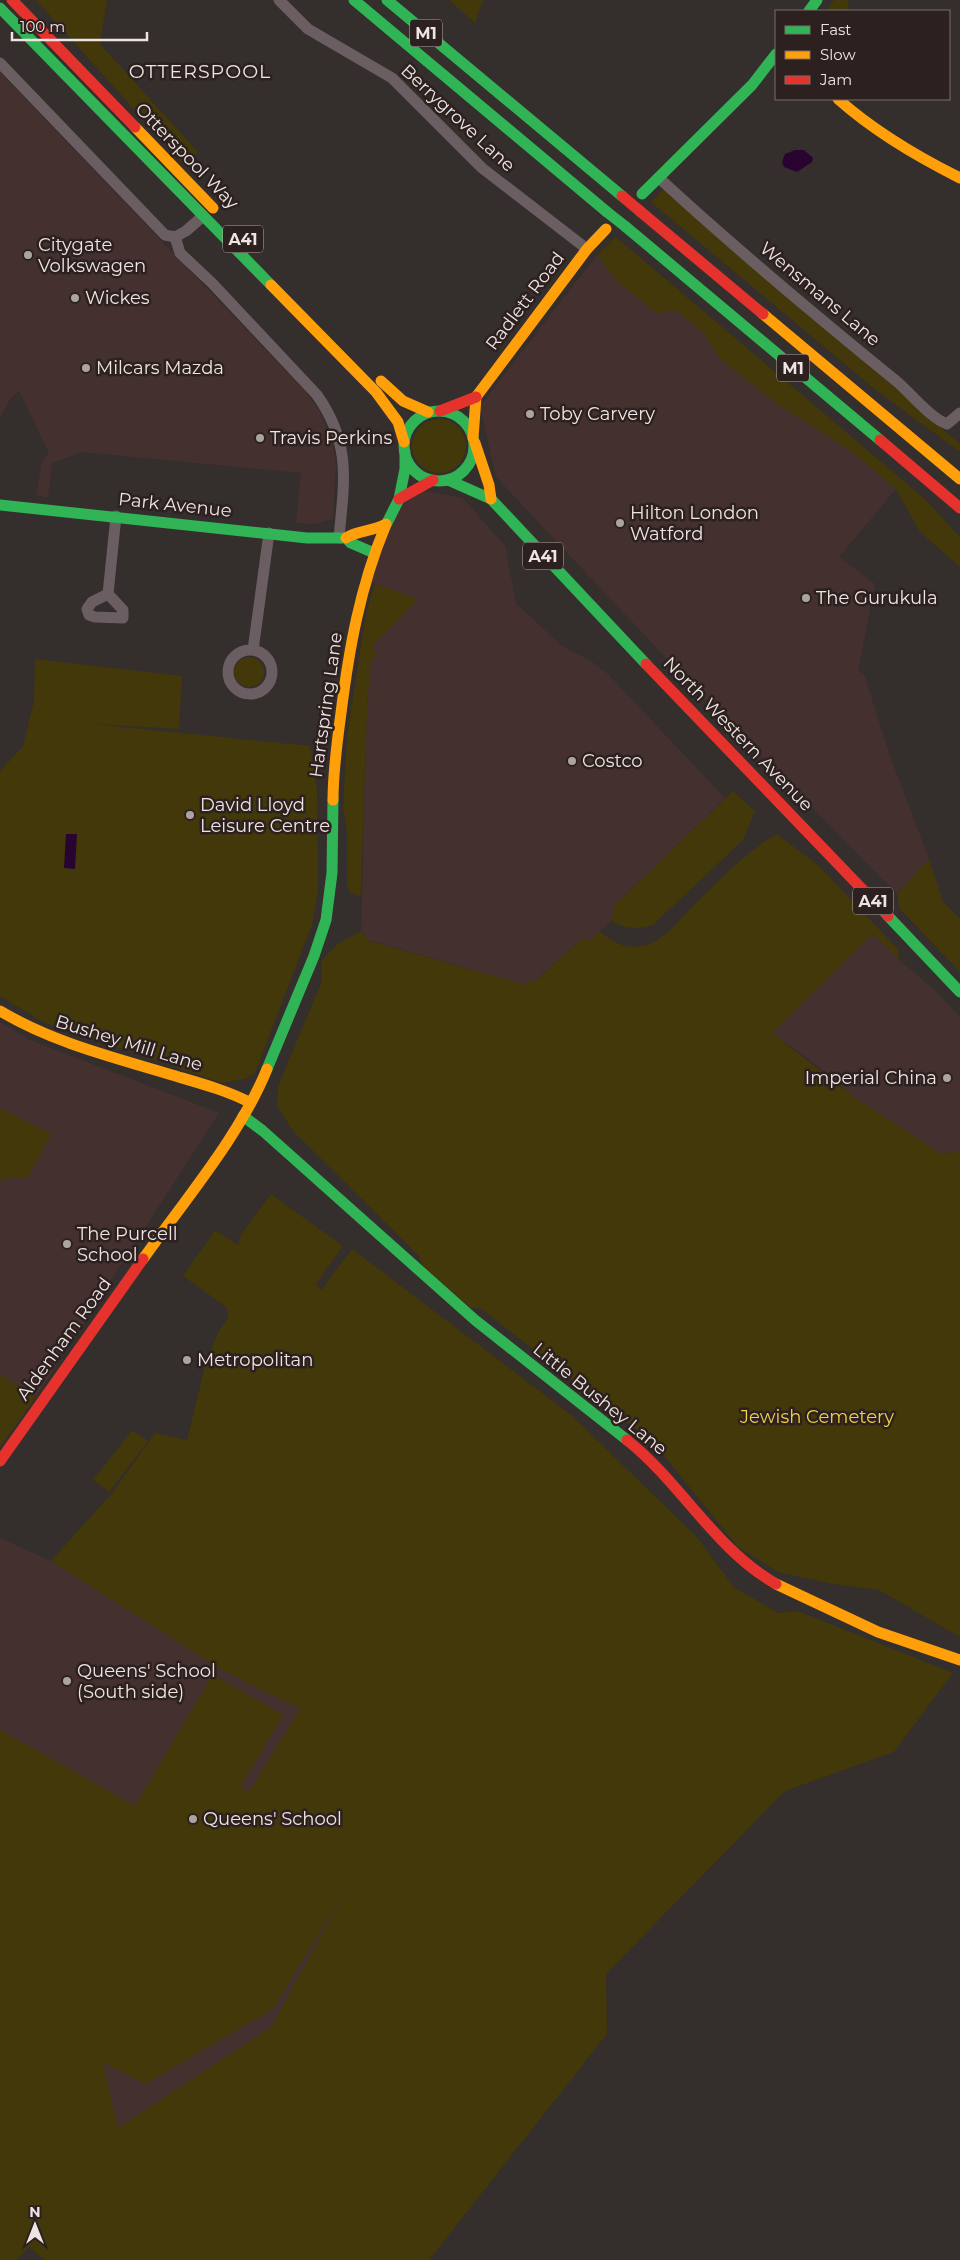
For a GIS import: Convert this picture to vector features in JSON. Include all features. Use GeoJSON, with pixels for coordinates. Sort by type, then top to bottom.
{"type":"FeatureCollection","features":[{"type":"Feature","properties":{"kind":"main road","name":"Otterspool Way"},"geometry":{"type":"LineString","coordinates":[[12,0],[222,217]]}},
{"type":"Feature","properties":{"kind":"main road"},"geometry":{"type":"LineString","coordinates":[[22,0],[64,54]]}},
{"type":"Feature","properties":{"kind":"main road","name":"M1"},"geometry":{"type":"LineString","coordinates":[[348,0],[385,26]]}},
{"type":"Feature","properties":{"kind":"main road","name":"M1"},"geometry":{"type":"LineString","coordinates":[[354,0],[960,508]]}},
{"type":"Feature","properties":{"kind":"main road","name":"M1"},"geometry":{"type":"LineString","coordinates":[[388,0],[960,479]]}},
{"type":"Feature","properties":{"kind":"main road","name":"Otterspool Way"},"geometry":{"type":"LineString","coordinates":[[0,8],[376,392],[398,422],[404,447]]}},
{"type":"Feature","properties":{"kind":"main road"},"geometry":{"type":"LineString","coordinates":[[0,20],[138,151]]}},
{"type":"Feature","properties":{"kind":"main road"},"geometry":{"type":"LineString","coordinates":[[642,194],[752,85],[775,55]]}},
{"type":"Feature","properties":{"kind":"main road"},"geometry":{"type":"LineString","coordinates":[[839,100],[871,128],[892,142],[960,178]]}},
{"type":"Feature","properties":{"kind":"main road","name":"Radlett Road"},"geometry":{"type":"LineString","coordinates":[[476,397],[587,249],[606,229]]}},
{"type":"Feature","properties":{"kind":"main road","name":"A41"},"geometry":{"type":"LineString","coordinates":[[270,267],[387,387],[406,404],[417,410],[434,412]]}},
{"type":"Feature","properties":{"kind":"main road"},"geometry":{"type":"LineString","coordinates":[[476,397],[474,450],[467,467],[448,480],[433,480],[415,471],[404,447],[412,424],[434,412],[476,397]]}},
{"type":"Feature","properties":{"kind":"main road"},"geometry":{"type":"LineString","coordinates":[[434,412],[456,415],[463,420],[474,440],[489,485],[491,499]]}},
{"type":"Feature","properties":{"kind":"main road","name":"Hartspring Lane"},"geometry":{"type":"LineString","coordinates":[[243,1116],[260,1087],[311,964],[325,921],[332,873],[333,776],[339,714],[349,648],[374,553],[399,499],[405,469],[404,447]]}},
{"type":"Feature","properties":{"kind":"main road"},"geometry":{"type":"LineString","coordinates":[[399,499],[433,480]]}},
{"type":"Feature","properties":{"kind":"main road","name":"North Western Avenue"},"geometry":{"type":"LineString","coordinates":[[448,480],[491,499],[960,992]]}},
{"type":"Feature","properties":{"kind":"main road","name":"Park Avenue"},"geometry":{"type":"LineString","coordinates":[[0,505],[269,533],[342,538],[374,553]]}},
{"type":"Feature","properties":{"kind":"main road","name":"Park Avenue"},"geometry":{"type":"LineString","coordinates":[[342,538],[352,534],[374,531],[386,524]]}},
{"type":"Feature","properties":{"kind":"main road","name":"Bushey Mill Lane"},"geometry":{"type":"LineString","coordinates":[[0,1011],[39,1033],[223,1090],[251,1102]]}},
{"type":"Feature","properties":{"kind":"main road","name":"Aldenham Road"},"geometry":{"type":"LineString","coordinates":[[0,1461],[80,1345],[197,1185],[243,1116]]}},
{"type":"Feature","properties":{"kind":"main road","name":"Little Bushey Lane"},"geometry":{"type":"LineString","coordinates":[[243,1116],[475,1320],[643,1453],[682,1494],[730,1550],[757,1573],[791,1593],[878,1632],[960,1660]]}},
{"type":"Feature","properties":{"kind":"street","name":"Berrygrove Lane"},"geometry":{"type":"LineString","coordinates":[[279,0],[308,30],[392,78],[482,168],[587,249]]}},
{"type":"Feature","properties":{"kind":"street"},"geometry":{"type":"LineString","coordinates":[[0,63],[166,235],[174,237],[180,253],[296,371],[331,415],[340,439],[344,468],[342,538]]}},
{"type":"Feature","properties":{"kind":"street","name":"Wensmans Lane"},"geometry":{"type":"LineString","coordinates":[[659,178],[751,260],[910,392],[942,422],[951,422],[960,413]]}},
{"type":"Feature","properties":{"kind":"street","name":"Otterspool Way"},"geometry":{"type":"LineString","coordinates":[[174,237],[186,231],[202,216]]}},
{"type":"Feature","properties":{"kind":"street"},"geometry":{"type":"LineString","coordinates":[[108,594],[116,516]]}},
{"type":"Feature","properties":{"kind":"street"},"geometry":{"type":"LineString","coordinates":[[253,650],[269,533]]}},
{"type":"Feature","properties":{"kind":"shaded area"},"geometry":{"type":"Polygon","coordinates":[[[0,72],[305,391],[319,410],[333,444],[336,464],[333,519],[315,524],[296,523],[301,473],[82,452],[52,463],[48,497],[36,496],[42,461],[49,453],[19,391],[10,399],[0,418],[0,72]]]}},
{"type":"Feature","properties":{"kind":"shaded area"},"geometry":{"type":"Polygon","coordinates":[[[795,150],[804,150],[813,158],[812,162],[797,172],[784,167],[782,162],[785,154],[795,150]]]}},
{"type":"Feature","properties":{"kind":"shaded area"},"geometry":{"type":"Polygon","coordinates":[[[597,255],[617,281],[656,313],[677,310],[704,333],[720,359],[779,405],[852,452],[896,489],[839,557],[875,584],[858,671],[864,674],[890,756],[929,859],[897,894],[681,674],[496,477],[480,406],[597,255]]]}},
{"type":"Feature","properties":{"kind":"shaded area"},"geometry":{"type":"Polygon","coordinates":[[[417,490],[463,498],[505,546],[516,603],[562,646],[591,661],[608,674],[725,798],[615,905],[611,921],[589,940],[581,939],[536,980],[522,984],[369,940],[361,931],[367,707],[372,646],[418,599],[370,582],[399,508],[417,490]]]}},
{"type":"Feature","properties":{"kind":"shaded area"},"geometry":{"type":"Polygon","coordinates":[[[66,834],[77,834],[75,869],[64,868],[66,834]]]}},
{"type":"Feature","properties":{"kind":"shaded area"},"geometry":{"type":"Polygon","coordinates":[[[873,934],[899,960],[937,992],[960,1017],[960,1152],[940,1153],[857,1099],[809,1059],[771,1033],[873,934]]]}},
{"type":"Feature","properties":{"kind":"shaded area","name":"The Purcell School"},"geometry":{"type":"Polygon","coordinates":[[[0,1022],[30,1040],[219,1113],[36,1397],[0,1447],[0,1022]]]}},
{"type":"Feature","properties":{"kind":"shaded area","name":"Queens' School"},"geometry":{"type":"Polygon","coordinates":[[[0,1538],[51,1561],[222,1670],[415,1767],[271,2027],[118,2128],[102,2062],[0,1958],[0,1538]]]}},
{"type":"Feature","properties":{"kind":"green space"},"geometry":{"type":"Polygon","coordinates":[[[36,0],[107,0],[100,44],[198,152],[184,165],[36,0]]]}},
{"type":"Feature","properties":{"kind":"green space"},"geometry":{"type":"Polygon","coordinates":[[[449,0],[483,0],[475,23],[449,0]]]}},
{"type":"Feature","properties":{"kind":"green space"},"geometry":{"type":"Polygon","coordinates":[[[834,0],[848,0],[849,10],[827,10],[834,0]]]}},
{"type":"Feature","properties":{"kind":"green space"},"geometry":{"type":"Polygon","coordinates":[[[664,188],[745,260],[894,382],[940,427],[960,443],[960,452],[877,391],[651,202],[664,188]]]}},
{"type":"Feature","properties":{"kind":"green space"},"geometry":{"type":"Polygon","coordinates":[[[616,237],[925,499],[960,537],[960,567],[920,532],[896,489],[852,452],[779,405],[720,359],[704,333],[677,311],[656,313],[617,281],[597,255],[616,237]]]}},
{"type":"Feature","properties":{"kind":"green space"},"geometry":{"type":"Polygon","coordinates":[[[434,419],[444,419],[458,427],[464,436],[466,446],[464,456],[458,465],[444,473],[434,473],[424,468],[417,461],[412,451],[412,441],[417,431],[424,424],[434,419]]]}},
{"type":"Feature","properties":{"kind":"green space"},"geometry":{"type":"Polygon","coordinates":[[[375,584],[418,599],[372,646],[377,656],[371,660],[367,707],[361,895],[358,896],[350,892],[347,885],[347,831],[343,808],[347,736],[366,613],[375,584]]]}},
{"type":"Feature","properties":{"kind":"green space"},"geometry":{"type":"Polygon","coordinates":[[[249,657],[260,661],[264,672],[260,683],[249,687],[238,683],[234,672],[238,661],[249,657]]]}},
{"type":"Feature","properties":{"kind":"green space"},"geometry":{"type":"Polygon","coordinates":[[[35,659],[182,676],[179,729],[92,724],[310,746],[317,789],[318,890],[312,925],[255,1073],[245,1079],[222,1083],[45,1023],[0,996],[0,771],[23,746],[34,700],[35,659]]]}},
{"type":"Feature","properties":{"kind":"green space"},"geometry":{"type":"Polygon","coordinates":[[[733,791],[755,811],[743,840],[653,925],[632,928],[611,921],[615,905],[733,791]]]}},
{"type":"Feature","properties":{"kind":"green space","name":"Jewish Cemetery"},"geometry":{"type":"Polygon","coordinates":[[[777,834],[819,866],[898,949],[899,960],[873,934],[772,1033],[857,1099],[940,1153],[960,1152],[960,1637],[879,1590],[833,1584],[778,1572],[738,1547],[653,1442],[480,1308],[471,1308],[422,1265],[419,1256],[293,1131],[277,1106],[278,1086],[322,981],[321,961],[339,943],[361,931],[370,941],[522,984],[537,980],[581,939],[589,940],[600,931],[616,943],[623,945],[636,947],[655,942],[671,929],[741,859],[777,834]]]}},
{"type":"Feature","properties":{"kind":"green space"},"geometry":{"type":"Polygon","coordinates":[[[929,859],[943,901],[960,919],[960,972],[899,908],[897,894],[929,859]]]}},
{"type":"Feature","properties":{"kind":"green space"},"geometry":{"type":"Polygon","coordinates":[[[0,1108],[51,1134],[28,1178],[10,1178],[0,1182],[0,1108]]]}},
{"type":"Feature","properties":{"kind":"green space"},"geometry":{"type":"Polygon","coordinates":[[[271,1194],[343,1246],[316,1284],[321,1290],[352,1249],[570,1414],[696,1536],[734,1587],[778,1613],[798,1611],[953,1673],[894,1752],[785,1791],[606,1974],[607,2034],[429,2260],[45,2260],[29,2247],[16,2260],[0,2260],[0,1730],[135,1806],[213,1674],[283,1715],[241,1786],[249,1792],[300,1709],[222,1670],[51,1561],[112,1493],[155,1433],[187,1440],[206,1362],[218,1332],[228,1318],[227,1308],[183,1276],[215,1230],[238,1245],[242,1233],[271,1194]],[[349,1885],[273,2009],[145,2084],[103,2062],[118,2128],[271,2027],[349,1885]]]}},
{"type":"Feature","properties":{"kind":"green space"},"geometry":{"type":"Polygon","coordinates":[[[0,1374],[36,1397],[0,1447],[0,1374]]]}},
{"type":"Feature","properties":{"kind":"green space"},"geometry":{"type":"Polygon","coordinates":[[[132,1430],[148,1441],[109,1492],[93,1480],[132,1430]]]}},
{"type":"Feature","properties":{"kind":"traffic: fast"},"geometry":{"type":"LineString","coordinates":[[354,0],[607,212]]}},
{"type":"Feature","properties":{"kind":"traffic: fast"},"geometry":{"type":"LineString","coordinates":[[387,0],[622,196]]}},
{"type":"Feature","properties":{"kind":"traffic: fast"},"geometry":{"type":"LineString","coordinates":[[810,10],[817,0]]}},
{"type":"Feature","properties":{"kind":"traffic: fast"},"geometry":{"type":"LineString","coordinates":[[0,8],[271,285]]}},
{"type":"Feature","properties":{"kind":"traffic: fast"},"geometry":{"type":"LineString","coordinates":[[642,194],[752,85],[775,55]]}},
{"type":"Feature","properties":{"kind":"traffic: fast"},"geometry":{"type":"LineString","coordinates":[[607,212],[626,227]]}},
{"type":"Feature","properties":{"kind":"traffic: fast"},"geometry":{"type":"LineString","coordinates":[[626,227],[880,440]]}},
{"type":"Feature","properties":{"kind":"traffic: fast"},"geometry":{"type":"LineString","coordinates":[[439,411],[452,414],[464,421],[471,433],[474,446],[471,459],[464,471],[452,478],[439,481],[426,478],[414,471],[407,459],[404,446],[407,433],[414,421],[426,414],[439,411]]}},
{"type":"Feature","properties":{"kind":"traffic: fast"},"geometry":{"type":"LineString","coordinates":[[385,527],[399,499],[405,469],[405,452]]}},
{"type":"Feature","properties":{"kind":"traffic: fast"},"geometry":{"type":"LineString","coordinates":[[448,480],[491,499],[646,664]]}},
{"type":"Feature","properties":{"kind":"traffic: fast"},"geometry":{"type":"LineString","coordinates":[[0,505],[307,538],[346,538],[351,543],[374,553]]}},
{"type":"Feature","properties":{"kind":"traffic: fast"},"geometry":{"type":"LineString","coordinates":[[267,1069],[314,956],[326,920],[332,873],[333,800]]}},
{"type":"Feature","properties":{"kind":"traffic: fast"},"geometry":{"type":"LineString","coordinates":[[888,916],[960,992]]}},
{"type":"Feature","properties":{"kind":"traffic: fast"},"geometry":{"type":"LineString","coordinates":[[243,1116],[263,1131],[475,1320],[627,1440]]}},
{"type":"Feature","properties":{"kind":"traffic: slow"},"geometry":{"type":"LineString","coordinates":[[839,100],[896,143],[960,178]]}},
{"type":"Feature","properties":{"kind":"traffic: slow"},"geometry":{"type":"LineString","coordinates":[[135,127],[213,208]]}},
{"type":"Feature","properties":{"kind":"traffic: slow"},"geometry":{"type":"LineString","coordinates":[[473,438],[476,397],[587,249],[606,229]]}},
{"type":"Feature","properties":{"kind":"traffic: slow"},"geometry":{"type":"LineString","coordinates":[[271,285],[376,392],[398,422],[404,442]]}},
{"type":"Feature","properties":{"kind":"traffic: slow"},"geometry":{"type":"LineString","coordinates":[[763,314],[960,479]]}},
{"type":"Feature","properties":{"kind":"traffic: slow"},"geometry":{"type":"LineString","coordinates":[[381,381],[403,401],[428,412]]}},
{"type":"Feature","properties":{"kind":"traffic: slow"},"geometry":{"type":"LineString","coordinates":[[475,443],[489,485],[491,499]]}},
{"type":"Feature","properties":{"kind":"traffic: slow"},"geometry":{"type":"LineString","coordinates":[[346,538],[386,524]]}},
{"type":"Feature","properties":{"kind":"traffic: slow"},"geometry":{"type":"LineString","coordinates":[[333,800],[337,746],[352,642],[362,595],[385,527]]}},
{"type":"Feature","properties":{"kind":"traffic: slow"},"geometry":{"type":"LineString","coordinates":[[0,1011],[62,1041],[212,1087],[251,1103]]}},
{"type":"Feature","properties":{"kind":"traffic: slow"},"geometry":{"type":"LineString","coordinates":[[143,1259],[211,1167],[242,1118],[267,1069]]}},
{"type":"Feature","properties":{"kind":"traffic: slow"},"geometry":{"type":"LineString","coordinates":[[776,1584],[878,1632],[960,1660]]}},
{"type":"Feature","properties":{"kind":"traffic: jam"},"geometry":{"type":"LineString","coordinates":[[12,0],[135,127]]}},
{"type":"Feature","properties":{"kind":"traffic: jam"},"geometry":{"type":"LineString","coordinates":[[622,196],[641,212]]}},
{"type":"Feature","properties":{"kind":"traffic: jam"},"geometry":{"type":"LineString","coordinates":[[641,212],[763,314]]}},
{"type":"Feature","properties":{"kind":"traffic: jam"},"geometry":{"type":"LineString","coordinates":[[440,411],[476,397]]}},
{"type":"Feature","properties":{"kind":"traffic: jam"},"geometry":{"type":"LineString","coordinates":[[880,440],[960,508]]}},
{"type":"Feature","properties":{"kind":"traffic: jam"},"geometry":{"type":"LineString","coordinates":[[399,499],[433,480]]}},
{"type":"Feature","properties":{"kind":"traffic: jam"},"geometry":{"type":"LineString","coordinates":[[646,664],[888,916]]}},
{"type":"Feature","properties":{"kind":"traffic: jam"},"geometry":{"type":"LineString","coordinates":[[0,1461],[143,1259]]}},
{"type":"Feature","properties":{"kind":"traffic: jam"},"geometry":{"type":"LineString","coordinates":[[627,1440],[646,1457],[735,1553],[754,1570],[776,1584]]}},
{"type":"Feature","properties":{"kind":"place","name":"Citygate Volkswagen"},"geometry":{"type":"Point","coordinates":[28,255]}},
{"type":"Feature","properties":{"kind":"place","name":"Wickes"},"geometry":{"type":"Point","coordinates":[75,298]}},
{"type":"Feature","properties":{"kind":"place","name":"Milcars Mazda"},"geometry":{"type":"Point","coordinates":[86,368]}},
{"type":"Feature","properties":{"kind":"place","name":"Toby Carvery"},"geometry":{"type":"Point","coordinates":[530,414]}},
{"type":"Feature","properties":{"kind":"place","name":"Travis Perkins"},"geometry":{"type":"Point","coordinates":[260,438]}},
{"type":"Feature","properties":{"kind":"place","name":"Hilton London Watford"},"geometry":{"type":"Point","coordinates":[620,523]}},
{"type":"Feature","properties":{"kind":"place","name":"The Gurukula"},"geometry":{"type":"Point","coordinates":[806,598]}},
{"type":"Feature","properties":{"kind":"place","name":"Costco"},"geometry":{"type":"Point","coordinates":[572,761]}},
{"type":"Feature","properties":{"kind":"place","name":"David Lloyd Leisure Centre"},"geometry":{"type":"Point","coordinates":[190,815]}},
{"type":"Feature","properties":{"kind":"place","name":"Imperial China"},"geometry":{"type":"Point","coordinates":[947,1078]}},
{"type":"Feature","properties":{"kind":"place","name":"The Purcell School"},"geometry":{"type":"Point","coordinates":[67,1244]}},
{"type":"Feature","properties":{"kind":"place","name":"Metropolitan"},"geometry":{"type":"Point","coordinates":[187,1360]}},
{"type":"Feature","properties":{"kind":"place","name":"Queens' School (South side)"},"geometry":{"type":"Point","coordinates":[67,1681]}},
{"type":"Feature","properties":{"kind":"place","name":"Queens' School"},"geometry":{"type":"Point","coordinates":[193,1819]}},
{"type":"Feature","properties":{"kind":"district","name":"OTTERSPOOL"},"geometry":{"type":"Point","coordinates":[200,71]}}]}
